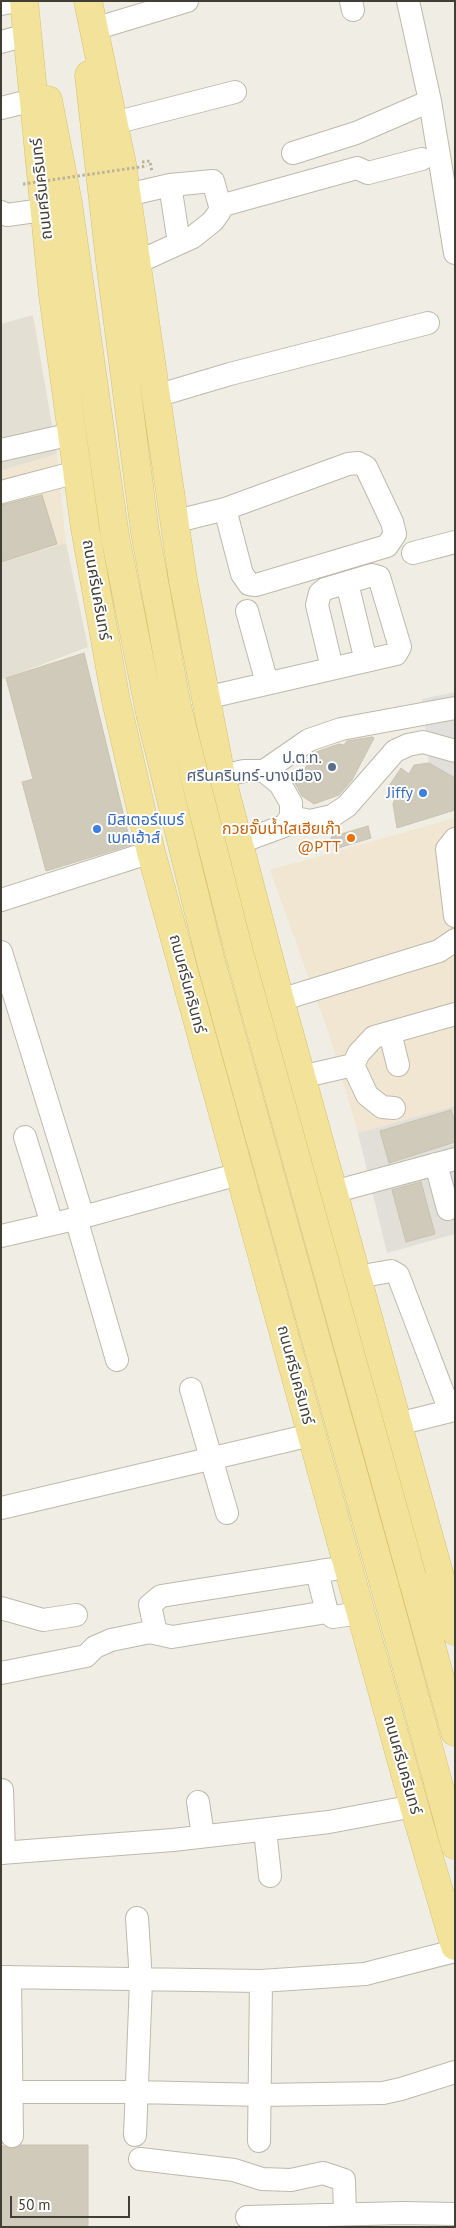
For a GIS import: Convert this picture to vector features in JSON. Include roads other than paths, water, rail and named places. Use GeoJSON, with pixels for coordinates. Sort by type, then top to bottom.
{"type":"FeatureCollection","features":[{"type":"Feature","properties":{"kind":"main road","name":"ถนนศรีนครินทร์"},"geometry":{"type":"LineString","coordinates":[[25,1],[43,210],[72,434],[93,582],[116,701],[151,852],[360,1613],[455,1946]]}},
{"type":"Feature","properties":{"kind":"main road","name":"ถนนศรีนครินทร์"},"geometry":{"type":"LineString","coordinates":[[25,1],[66,194],[115,536],[150,712],[211,962],[455,1845]]}},
{"type":"Feature","properties":{"kind":"main road"},"geometry":{"type":"LineString","coordinates":[[84,1],[96,145],[144,523],[155,596],[177,707],[239,952],[455,1732]]}},
{"type":"Feature","properties":{"kind":"main road"},"geometry":{"type":"LineString","coordinates":[[88,1],[127,194],[173,522],[221,776],[301,1078],[455,1631]]}},
{"type":"Feature","properties":{"kind":"main road"},"geometry":{"type":"LineString","coordinates":[[209,1062],[221,1076],[233,1085],[249,1089],[262,1088],[271,1084],[281,1071],[288,1056],[290,1037]]}},
{"type":"Feature","properties":{"kind":"main road"},"geometry":{"type":"LineString","coordinates":[[268,1276],[278,1246],[292,1232],[301,1227],[316,1226],[326,1229],[341,1241],[354,1264]]}},
{"type":"Feature","properties":{"kind":"street"},"geometry":{"type":"LineString","coordinates":[[1,4],[16,1]]}},
{"type":"Feature","properties":{"kind":"street"},"geometry":{"type":"LineString","coordinates":[[94,29],[187,1]]}},
{"type":"Feature","properties":{"kind":"street"},"geometry":{"type":"LineString","coordinates":[[408,1],[430,101],[455,253]]}},
{"type":"Feature","properties":{"kind":"street"},"geometry":{"type":"LineString","coordinates":[[1,42],[27,35]]}},
{"type":"Feature","properties":{"kind":"street"},"geometry":{"type":"LineString","coordinates":[[114,123],[236,92]]}},
{"type":"Feature","properties":{"kind":"street"},"geometry":{"type":"LineString","coordinates":[[1,108],[33,100]]}},
{"type":"Feature","properties":{"kind":"street"},"geometry":{"type":"LineString","coordinates":[[292,153],[356,133],[430,101]]}},
{"type":"Feature","properties":{"kind":"street"},"geometry":{"type":"LineString","coordinates":[[220,206],[357,168],[368,173],[439,161]]}},
{"type":"Feature","properties":{"kind":"street"},"geometry":{"type":"LineString","coordinates":[[127,194],[170,185],[213,181],[220,206],[220,211],[213,221],[193,237],[138,262]]}},
{"type":"Feature","properties":{"kind":"street"},"geometry":{"type":"LineString","coordinates":[[170,185],[179,243]]}},
{"type":"Feature","properties":{"kind":"street"},"geometry":{"type":"LineString","coordinates":[[3,215],[43,210]]}},
{"type":"Feature","properties":{"kind":"street"},"geometry":{"type":"LineString","coordinates":[[156,396],[230,374],[428,324]]}},
{"type":"Feature","properties":{"kind":"street"},"geometry":{"type":"LineString","coordinates":[[1,450],[72,434]]}},
{"type":"Feature","properties":{"kind":"street"},"geometry":{"type":"LineString","coordinates":[[173,522],[225,509],[348,464],[358,463],[366,466],[392,522],[395,534],[387,546],[256,585],[249,584],[242,574],[225,509]]}},
{"type":"Feature","properties":{"kind":"street"},"geometry":{"type":"LineString","coordinates":[[1,492],[77,472]]}},
{"type":"Feature","properties":{"kind":"street"},"geometry":{"type":"LineString","coordinates":[[413,553],[455,542]]}},
{"type":"Feature","properties":{"kind":"street"},"geometry":{"type":"LineString","coordinates":[[205,698],[396,654],[400,647],[380,577],[372,576],[325,589],[318,598],[317,605],[332,668]]}},
{"type":"Feature","properties":{"kind":"street"},"geometry":{"type":"LineString","coordinates":[[347,583],[366,661]]}},
{"type":"Feature","properties":{"kind":"street"},"geometry":{"type":"LineString","coordinates":[[247,610],[267,683]]}},
{"type":"Feature","properties":{"kind":"street"},"geometry":{"type":"LineString","coordinates":[[221,776],[244,771],[264,771],[309,740],[341,729],[408,715],[455,708]]}},
{"type":"Feature","properties":{"kind":"street"},"geometry":{"type":"LineString","coordinates":[[408,715],[416,743]]}},
{"type":"Feature","properties":{"kind":"street"},"geometry":{"type":"LineString","coordinates":[[291,817],[310,821],[332,816],[347,806],[395,751],[423,742],[455,751]]}},
{"type":"Feature","properties":{"kind":"street"},"geometry":{"type":"LineString","coordinates":[[238,843],[284,826],[291,817],[291,803],[280,784],[264,771]]}},
{"type":"Feature","properties":{"kind":"street"},"geometry":{"type":"LineString","coordinates":[[455,840],[447,849],[455,916]]}},
{"type":"Feature","properties":{"kind":"street"},"geometry":{"type":"LineString","coordinates":[[1,900],[151,852]]}},
{"type":"Feature","properties":{"kind":"street"},"geometry":{"type":"LineString","coordinates":[[280,1000],[439,951],[452,944],[455,940]]}},
{"type":"Feature","properties":{"kind":"street"},"geometry":{"type":"LineString","coordinates":[[1,952],[79,1218],[117,1360]]}},
{"type":"Feature","properties":{"kind":"street"},"geometry":{"type":"LineString","coordinates":[[301,1078],[353,1065],[359,1053],[374,1037],[455,1014]]}},
{"type":"Feature","properties":{"kind":"street"},"geometry":{"type":"LineString","coordinates":[[390,1032],[398,1065]]}},
{"type":"Feature","properties":{"kind":"street"},"geometry":{"type":"LineString","coordinates":[[353,1065],[367,1095],[382,1107],[394,1108]]}},
{"type":"Feature","properties":{"kind":"street"},"geometry":{"type":"LineString","coordinates":[[25,1137],[52,1224]]}},
{"type":"Feature","properties":{"kind":"street"},"geometry":{"type":"LineString","coordinates":[[333,1192],[445,1162],[448,1209]]}},
{"type":"Feature","properties":{"kind":"street"},"geometry":{"type":"LineString","coordinates":[[1,1236],[79,1218],[239,1174]]}},
{"type":"Feature","properties":{"kind":"street"},"geometry":{"type":"LineString","coordinates":[[354,1264],[391,1270],[398,1275],[452,1411],[398,1424]]}},
{"type":"Feature","properties":{"kind":"street"},"geometry":{"type":"LineString","coordinates":[[191,1389],[227,1513]]}},
{"type":"Feature","properties":{"kind":"street"},"geometry":{"type":"LineString","coordinates":[[1,1508],[311,1435]]}},
{"type":"Feature","properties":{"kind":"street"},"geometry":{"type":"LineString","coordinates":[[156,1633],[150,1605],[161,1596],[347,1566]]}},
{"type":"Feature","properties":{"kind":"street"},"geometry":{"type":"LineString","coordinates":[[320,1571],[318,1576],[327,1612],[333,1617],[360,1613]]}},
{"type":"Feature","properties":{"kind":"street"},"geometry":{"type":"LineString","coordinates":[[1,1608],[43,1620],[76,1615]]}},
{"type":"Feature","properties":{"kind":"street"},"geometry":{"type":"LineString","coordinates":[[1,1673],[86,1656],[95,1647],[111,1640],[150,1632],[172,1636],[327,1612]]}},
{"type":"Feature","properties":{"kind":"street"},"geometry":{"type":"LineString","coordinates":[[2,1790],[2,1853],[265,1830],[329,1822],[414,1806]]}},
{"type":"Feature","properties":{"kind":"street"},"geometry":{"type":"LineString","coordinates":[[198,1802],[203,1836]]}},
{"type":"Feature","properties":{"kind":"street"},"geometry":{"type":"LineString","coordinates":[[265,1830],[270,1876]]}},
{"type":"Feature","properties":{"kind":"street"},"geometry":{"type":"LineString","coordinates":[[135,2134],[141,1980],[137,1918]]}},
{"type":"Feature","properties":{"kind":"street"},"geometry":{"type":"LineString","coordinates":[[12,2136],[7,2092],[6,1977],[261,1982],[365,1974],[455,1951]]}},
{"type":"Feature","properties":{"kind":"street"},"geometry":{"type":"LineString","coordinates":[[259,2141],[261,1982]]}},
{"type":"Feature","properties":{"kind":"street"},"geometry":{"type":"LineString","coordinates":[[7,2092],[137,2092],[261,2095],[383,2092],[401,2089],[455,2072]]}},
{"type":"Feature","properties":{"kind":"street"},"geometry":{"type":"LineString","coordinates":[[140,2159],[234,2170],[262,2179],[291,2180],[323,2173],[344,2180],[346,2214]]}},
{"type":"Feature","properties":{"kind":"street"},"geometry":{"type":"LineString","coordinates":[[262,2179],[253,2217],[346,2214],[455,2214]]}},
{"type":"Feature","properties":{"kind":"street"},"geometry":{"type":"LineString","coordinates":[[291,2180],[293,2216]]}},
{"type":"Feature","properties":{"kind":"place","name":"ป.ต.ท. ศรีนครินทร์-บางเมือง"},"geometry":{"type":"Point","coordinates":[332,767]}},
{"type":"Feature","properties":{"kind":"place","name":"Jiffy"},"geometry":{"type":"Point","coordinates":[423,793]}},
{"type":"Feature","properties":{"kind":"place","name":"มิสเตอร์แบร์ เบคเฮ้าส์"},"geometry":{"type":"Point","coordinates":[97,829]}},
{"type":"Feature","properties":{"kind":"place","name":"กวยจั๊บน้ำใสเฮียเก๊า @PTT"},"geometry":{"type":"Point","coordinates":[351,838]}}]}
